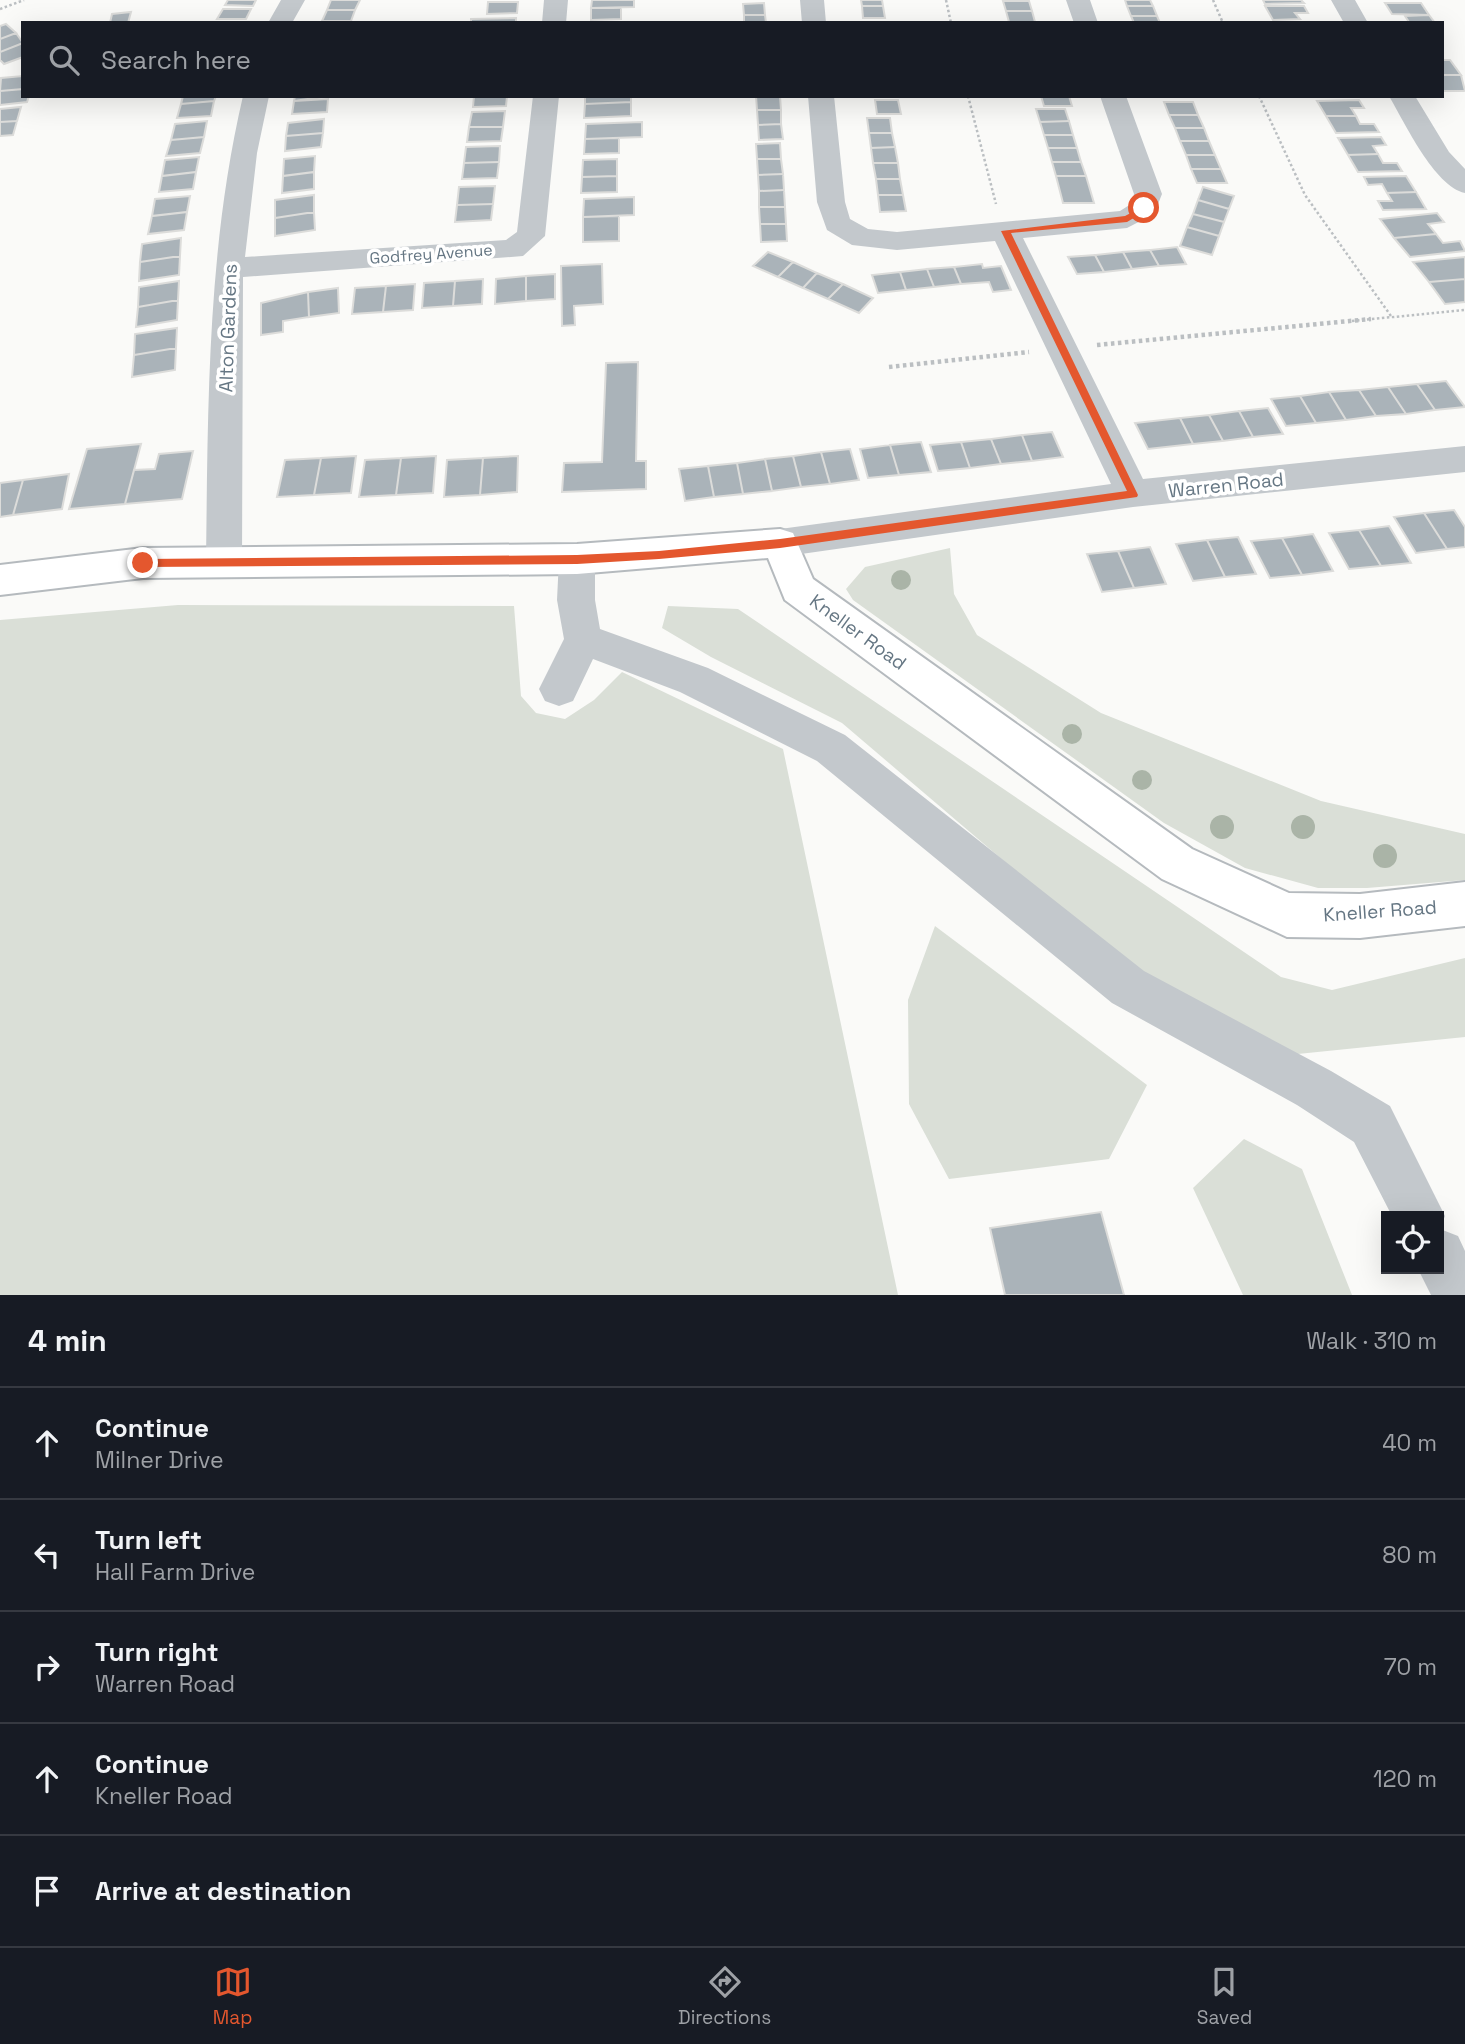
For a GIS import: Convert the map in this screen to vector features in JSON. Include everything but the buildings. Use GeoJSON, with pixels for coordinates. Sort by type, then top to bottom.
{"type":"FeatureCollection","features":[{"type":"Feature","properties":{"kind":"main road"},"geometry":{"type":"LineString","coordinates":[[0,580],[143,563],[577,559],[780,543]]}},
{"type":"Feature","properties":{"kind":"main road","name":"Kneller Road"},"geometry":{"type":"LineString","coordinates":[[780,543],[798,589],[1177,864],[1287,915],[1360,916],[1465,904]]}},
{"type":"Feature","properties":{"kind":"street"},"geometry":{"type":"LineString","coordinates":[[281,21],[293,0]]}},
{"type":"Feature","properties":{"kind":"street"},"geometry":{"type":"LineString","coordinates":[[554,21],[556,0]]}},
{"type":"Feature","properties":{"kind":"street"},"geometry":{"type":"LineString","coordinates":[[812,0],[814,21]]}},
{"type":"Feature","properties":{"kind":"street"},"geometry":{"type":"LineString","coordinates":[[1078,0],[1085,21]]}},
{"type":"Feature","properties":{"kind":"street"},"geometry":{"type":"LineString","coordinates":[[1343,0],[1355,21]]}},
{"type":"Feature","properties":{"kind":"street","name":"Alton Gardens"},"geometry":{"type":"LineString","coordinates":[[225,562],[229,268],[233,207],[256,98]]}},
{"type":"Feature","properties":{"kind":"street","name":"Godfrey Avenue"},"geometry":{"type":"LineString","coordinates":[[229,268],[513,248],[531,236],[546,98]]}},
{"type":"Feature","properties":{"kind":"street"},"geometry":{"type":"LineString","coordinates":[[821,98],[831,202],[837,224],[862,238],[897,241],[1127,219],[1144,208],[1148,194],[1113,98]]}},
{"type":"Feature","properties":{"kind":"street"},"geometry":{"type":"LineString","coordinates":[[1403,98],[1438,156],[1465,185]]}},
{"type":"Feature","properties":{"kind":"street"},"geometry":{"type":"LineString","coordinates":[[1005,231],[1133,495]]}},
{"type":"Feature","properties":{"kind":"street","name":"Warren Road"},"geometry":{"type":"LineString","coordinates":[[780,543],[1133,495],[1465,459]]}},
{"type":"Feature","properties":{"kind":"street"},"geometry":{"type":"LineString","coordinates":[[559,690],[583,639],[576,600],[577,559]]}},
{"type":"Feature","properties":{"kind":"street"},"geometry":{"type":"LineString","coordinates":[[583,639],[694,680],[831,748],[1128,987],[1314,1088],[1372,1124],[1419,1211]]}},
{"type":"Feature","properties":{"kind":"path"},"geometry":{"type":"LineString","coordinates":[[0,9],[24,0]]}},
{"type":"Feature","properties":{"kind":"path"},"geometry":{"type":"LineString","coordinates":[[946,0],[951,21]]}},
{"type":"Feature","properties":{"kind":"path"},"geometry":{"type":"LineString","coordinates":[[1213,0],[1222,21]]}},
{"type":"Feature","properties":{"kind":"path"},"geometry":{"type":"LineString","coordinates":[[968,98],[982,159],[1005,231]]}},
{"type":"Feature","properties":{"kind":"path"},"geometry":{"type":"LineString","coordinates":[[1260,98],[1304,195],[1391,317]]}},
{"type":"Feature","properties":{"kind":"path"},"geometry":{"type":"LineString","coordinates":[[889,367],[1465,310]]}},
{"type":"Feature","properties":{"kind":"shaded area"},"geometry":{"type":"Polygon","coordinates":[[[950,548],[954,594],[977,635],[1101,713],[1321,801],[1465,834],[1465,880],[1367,888],[1318,888],[1245,868],[1164,823],[853,600],[846,589],[865,567],[950,548]]]}},
{"type":"Feature","properties":{"kind":"shaded area"},"geometry":{"type":"Polygon","coordinates":[[[178,605],[514,606],[521,696],[536,713],[565,719],[594,700],[622,672],[783,749],[898,1295],[0,1295],[0,620],[178,605]]]}},
{"type":"Feature","properties":{"kind":"shaded area"},"geometry":{"type":"Polygon","coordinates":[[[668,606],[738,609],[1281,977],[1332,990],[1465,958],[1465,1037],[1288,1055],[1120,960],[842,723],[711,657],[662,628],[668,606]]]}},
{"type":"Feature","properties":{"kind":"shaded area"},"geometry":{"type":"Polygon","coordinates":[[[935,926],[1147,1085],[1109,1159],[949,1179],[909,1104],[908,1000],[935,926]]]}},
{"type":"Feature","properties":{"kind":"shaded area"},"geometry":{"type":"Polygon","coordinates":[[[1244,1139],[1302,1169],[1352,1295],[1243,1295],[1193,1188],[1244,1139]]]}},
{"type":"Feature","properties":{"kind":"route"},"geometry":{"type":"LineString","coordinates":[[143,563],[577,559],[659,555],[780,543],[1133,495],[1005,231],[1127,219],[1144,208]]}}]}
